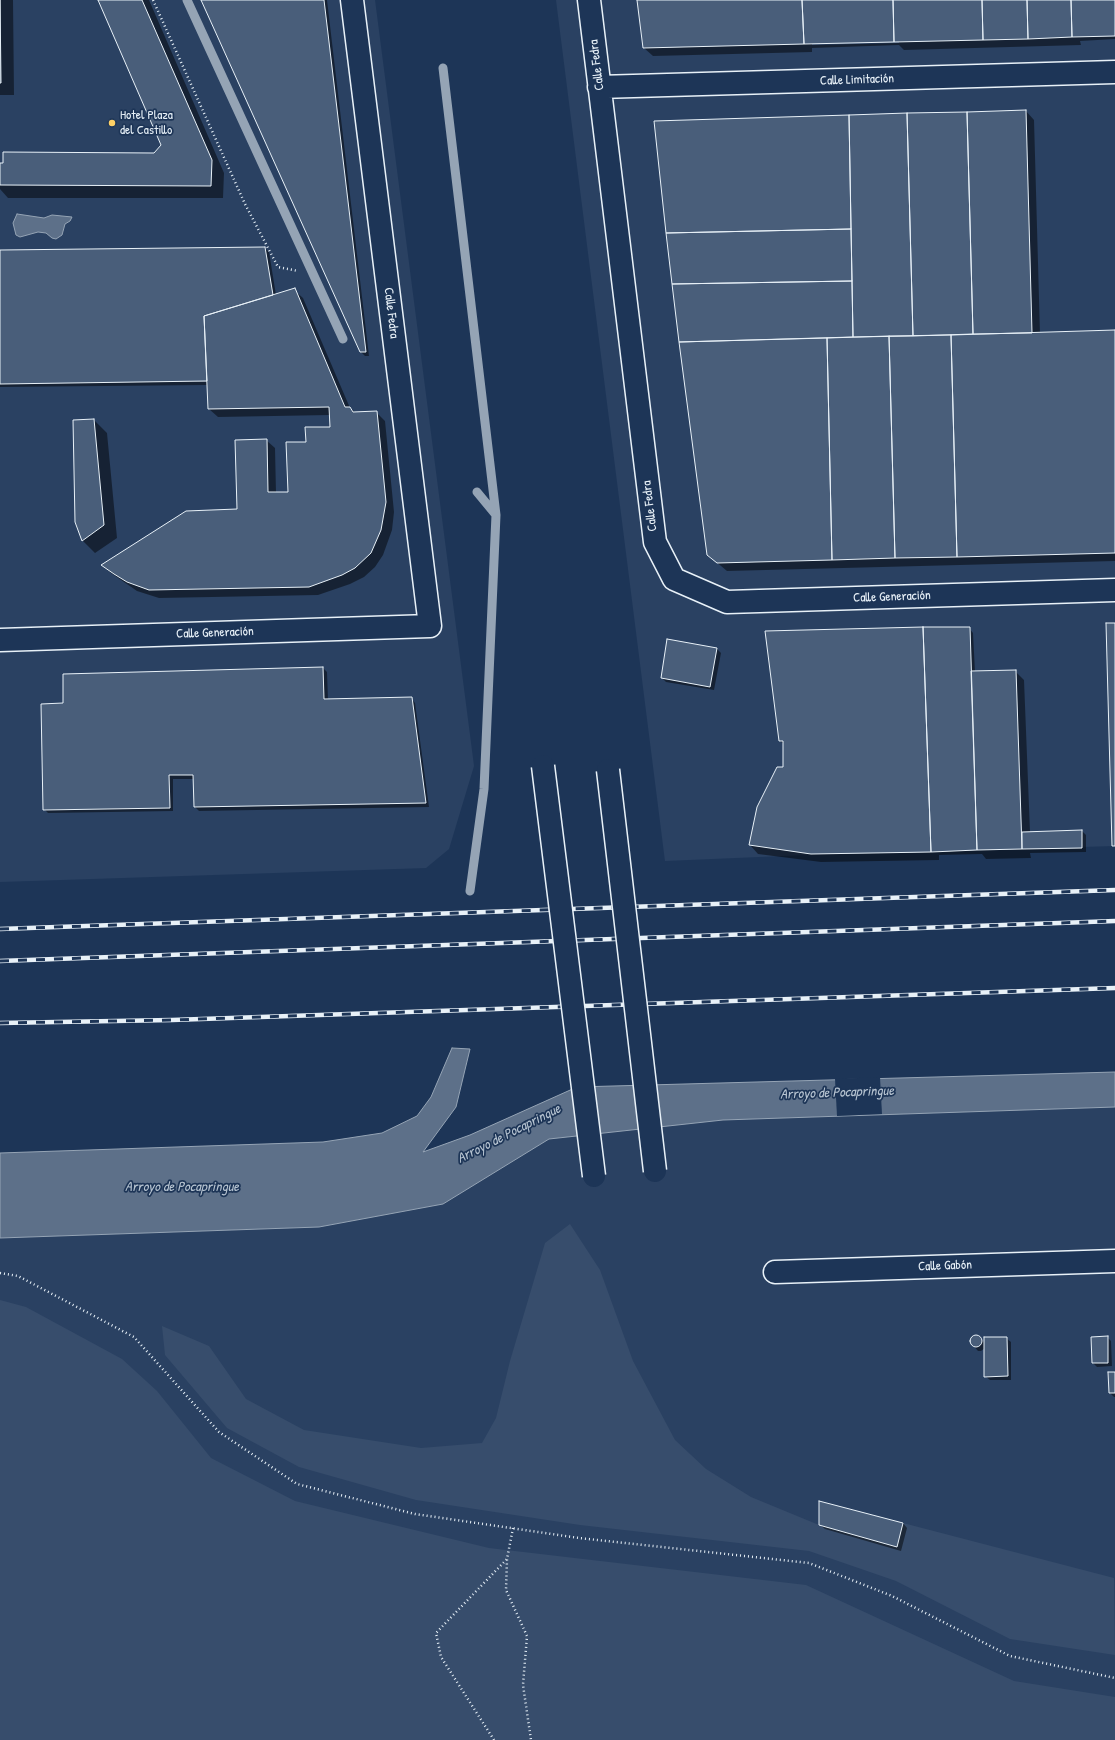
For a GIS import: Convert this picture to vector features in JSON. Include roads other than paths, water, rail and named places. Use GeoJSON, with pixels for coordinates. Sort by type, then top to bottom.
{"type":"FeatureCollection","features":[{"type":"Feature","properties":{"kind":"street","name":"Calle Fedra"},"geometry":{"type":"LineString","coordinates":[[352,0],[430,626]]}},
{"type":"Feature","properties":{"kind":"street","name":"Calle Fedra"},"geometry":{"type":"LineString","coordinates":[[589,0],[655,542],[674,579]]}},
{"type":"Feature","properties":{"kind":"street","name":"Calle Limitación"},"geometry":{"type":"LineString","coordinates":[[599,87],[1115,72]]}},
{"type":"Feature","properties":{"kind":"street","name":"Calle Generación"},"geometry":{"type":"LineString","coordinates":[[674,579],[727,602],[1115,590]]}},
{"type":"Feature","properties":{"kind":"street","name":"Calle Generación"},"geometry":{"type":"LineString","coordinates":[[0,640],[430,626]]}},
{"type":"Feature","properties":{"kind":"street"},"geometry":{"type":"LineString","coordinates":[[543,766],[594,1176]]}},
{"type":"Feature","properties":{"kind":"street"},"geometry":{"type":"LineString","coordinates":[[608,770],[656,1171]]}},
{"type":"Feature","properties":{"kind":"street","name":"Calle Gabón"},"geometry":{"type":"LineString","coordinates":[[775,1272],[1115,1261]]}},
{"type":"Feature","properties":{"kind":"water"},"geometry":{"type":"Polygon","coordinates":[[[17,214],[44,218],[52,215],[72,217],[70,221],[65,224],[62,235],[56,239],[52,238],[46,233],[38,232],[20,237],[16,235],[13,223],[17,214]]]}},
{"type":"Feature","properties":{"kind":"water","name":"Arroyo de Pocapringue"},"geometry":{"type":"Polygon","coordinates":[[[452,1048],[470,1049],[456,1107],[423,1152],[470,1135],[577,1087],[1115,1072],[1115,1107],[723,1120],[549,1139],[443,1204],[319,1227],[0,1238],[0,1153],[323,1142],[382,1133],[417,1116],[431,1097],[452,1048]]]}},
{"type":"Feature","properties":{"kind":"waterway"},"geometry":{"type":"LineString","coordinates":[[187,0],[343,339]]}},
{"type":"Feature","properties":{"kind":"waterway"},"geometry":{"type":"LineString","coordinates":[[443,68],[496,515]]}},
{"type":"Feature","properties":{"kind":"waterway"},"geometry":{"type":"LineString","coordinates":[[470,891],[484,789],[496,515],[477,492]]}},
{"type":"Feature","properties":{"kind":"railway"},"geometry":{"type":"LineString","coordinates":[[0,929],[1115,890]]}},
{"type":"Feature","properties":{"kind":"railway"},"geometry":{"type":"LineString","coordinates":[[0,961],[1115,921]]}},
{"type":"Feature","properties":{"kind":"railway"},"geometry":{"type":"LineString","coordinates":[[0,1023],[172,1020],[1115,988]]}},
{"type":"Feature","properties":{"kind":"place","name":"Hotel Plaza del Castillo"},"geometry":{"type":"Point","coordinates":[112,123]}}]}
